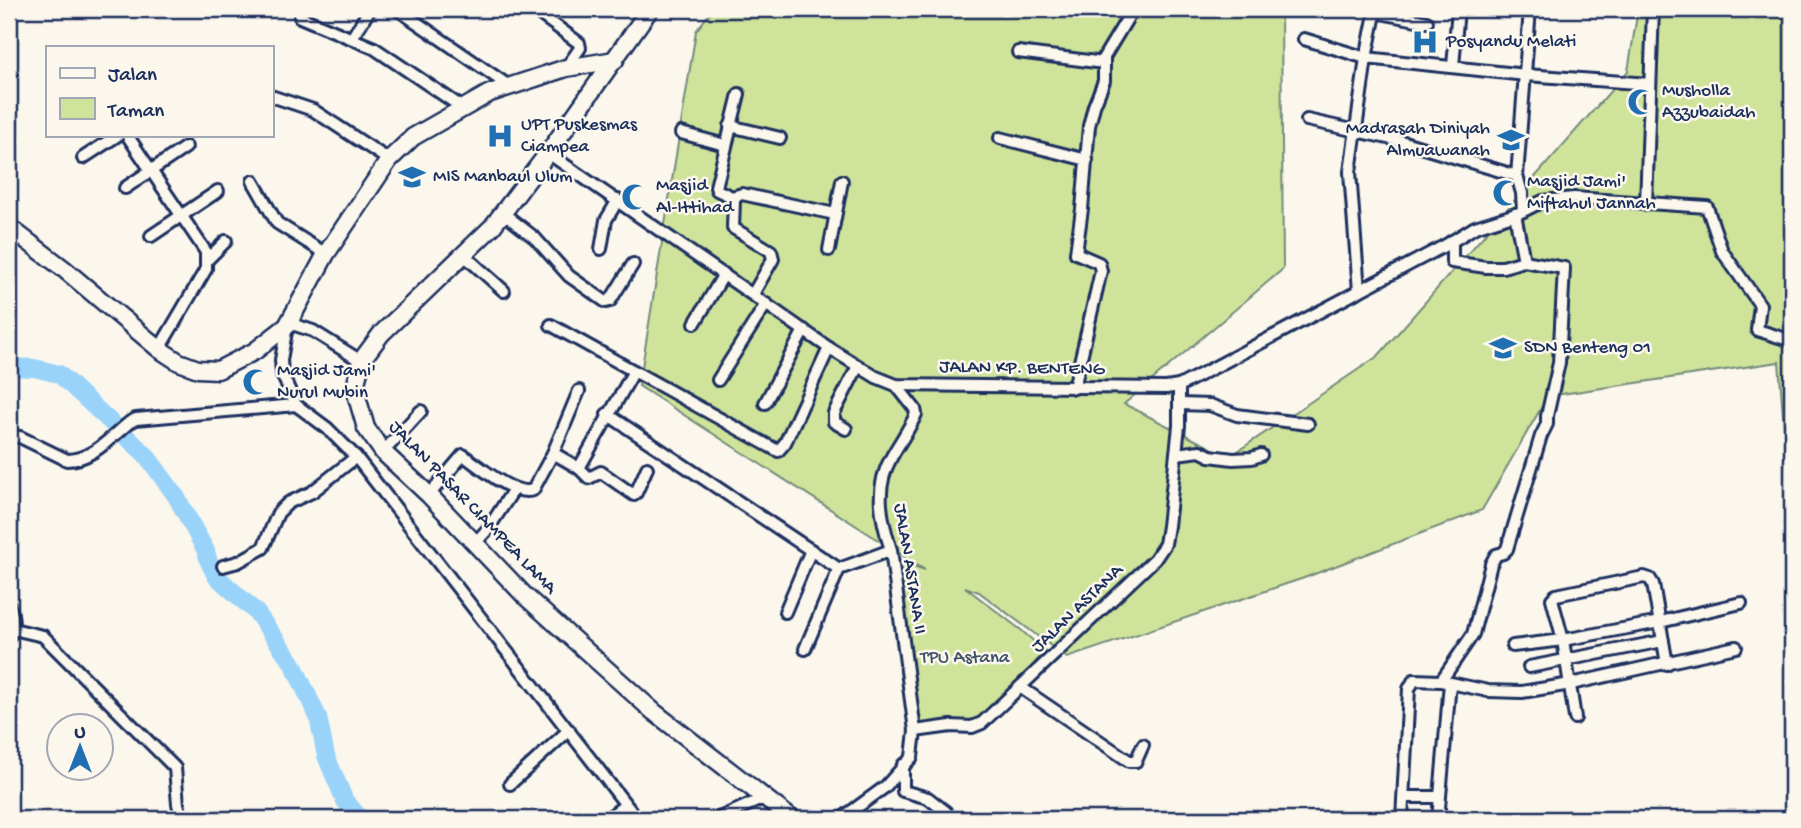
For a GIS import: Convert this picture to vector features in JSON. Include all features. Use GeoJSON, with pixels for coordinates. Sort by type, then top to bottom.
{"type":"FeatureCollection","features":[{"type":"Feature","properties":{"kind":"main road"},"geometry":{"type":"LineString","coordinates":[[361,361],[381,334],[464,255],[503,213],[650,9]]}},
{"type":"Feature","properties":{"kind":"main road"},"geometry":{"type":"LineString","coordinates":[[9,227],[64,269],[159,349],[179,362],[198,369],[218,370],[255,351],[288,325],[326,254],[388,160],[413,137],[463,108],[509,86],[566,68],[615,60]]}},
{"type":"Feature","properties":{"kind":"main road","name":"JALAN PASAR CIAMPEA LAMA"},"geometry":{"type":"LineString","coordinates":[[361,361],[356,384],[357,397],[366,428],[383,452],[429,495],[526,596],[654,712],[792,819]]}},
{"type":"Feature","properties":{"kind":"street"},"geometry":{"type":"LineString","coordinates":[[352,38],[370,9]]}},
{"type":"Feature","properties":{"kind":"street"},"geometry":{"type":"LineString","coordinates":[[397,9],[509,86]]}},
{"type":"Feature","properties":{"kind":"street"},"geometry":{"type":"LineString","coordinates":[[533,9],[579,43],[580,48],[566,68]]}},
{"type":"Feature","properties":{"kind":"street"},"geometry":{"type":"LineString","coordinates":[[1074,388],[1101,271],[1098,263],[1076,253],[1091,115],[1104,81],[1106,52],[1133,9]]}},
{"type":"Feature","properties":{"kind":"street"},"geometry":{"type":"LineString","coordinates":[[1453,66],[1458,9]]}},
{"type":"Feature","properties":{"kind":"street"},"geometry":{"type":"LineString","coordinates":[[1524,261],[1519,213],[1522,193],[1517,176],[1530,9]]}},
{"type":"Feature","properties":{"kind":"street"},"geometry":{"type":"LineString","coordinates":[[1646,204],[1653,9]]}},
{"type":"Feature","properties":{"kind":"street"},"geometry":{"type":"LineString","coordinates":[[1359,291],[1350,173],[1366,58],[1376,11],[1427,22]]}},
{"type":"Feature","properties":{"kind":"street"},"geometry":{"type":"LineString","coordinates":[[300,17],[374,48],[463,108]]}},
{"type":"Feature","properties":{"kind":"street"},"geometry":{"type":"LineString","coordinates":[[1304,38],[1366,58],[1526,75],[1650,84]]}},
{"type":"Feature","properties":{"kind":"street"},"geometry":{"type":"LineString","coordinates":[[1018,51],[1104,63]]}},
{"type":"Feature","properties":{"kind":"street"},"geometry":{"type":"LineString","coordinates":[[739,94],[716,187],[720,192],[732,197],[742,194],[835,214]]}},
{"type":"Feature","properties":{"kind":"street"},"geometry":{"type":"LineString","coordinates":[[273,97],[313,110],[388,160]]}},
{"type":"Feature","properties":{"kind":"street"},"geometry":{"type":"LineString","coordinates":[[1307,120],[1397,140],[1517,176]]}},
{"type":"Feature","properties":{"kind":"street"},"geometry":{"type":"LineString","coordinates":[[730,126],[780,138]]}},
{"type":"Feature","properties":{"kind":"street"},"geometry":{"type":"LineString","coordinates":[[681,133],[725,145]]}},
{"type":"Feature","properties":{"kind":"street"},"geometry":{"type":"LineString","coordinates":[[83,158],[116,136]]}},
{"type":"Feature","properties":{"kind":"street"},"geometry":{"type":"LineString","coordinates":[[128,136],[206,252],[206,270],[159,349]]}},
{"type":"Feature","properties":{"kind":"street"},"geometry":{"type":"LineString","coordinates":[[1000,138],[1087,160]]}},
{"type":"Feature","properties":{"kind":"street"},"geometry":{"type":"LineString","coordinates":[[125,188],[186,147]]}},
{"type":"Feature","properties":{"kind":"street","name":"JALAN KP. BENTENG"},"geometry":{"type":"LineString","coordinates":[[548,153],[830,348],[876,377],[896,385],[1074,388],[1180,386],[1475,227],[1519,213],[1543,201],[1574,198],[1707,207],[1722,251],[1760,305],[1757,330],[1792,341]]}},
{"type":"Feature","properties":{"kind":"street"},"geometry":{"type":"LineString","coordinates":[[253,181],[277,223],[326,254]]}},
{"type":"Feature","properties":{"kind":"street"},"geometry":{"type":"LineString","coordinates":[[829,250],[842,181]]}},
{"type":"Feature","properties":{"kind":"street"},"geometry":{"type":"LineString","coordinates":[[151,236],[218,191]]}},
{"type":"Feature","properties":{"kind":"street"},"geometry":{"type":"LineString","coordinates":[[732,197],[733,228],[773,254],[753,294]]}},
{"type":"Feature","properties":{"kind":"street"},"geometry":{"type":"LineString","coordinates":[[601,249],[606,220],[618,200]]}},
{"type":"Feature","properties":{"kind":"street"},"geometry":{"type":"LineString","coordinates":[[503,213],[517,221],[535,238],[569,276],[606,302],[634,264]]}},
{"type":"Feature","properties":{"kind":"street"},"geometry":{"type":"LineString","coordinates":[[206,261],[226,241]]}},
{"type":"Feature","properties":{"kind":"street"},"geometry":{"type":"LineString","coordinates":[[1438,819],[1445,682],[1473,634],[1490,564],[1496,555],[1507,549],[1547,424],[1550,401],[1557,382],[1561,347],[1564,268],[1524,261],[1503,267],[1452,262],[1452,241]]}},
{"type":"Feature","properties":{"kind":"street"},"geometry":{"type":"LineString","coordinates":[[464,255],[504,291]]}},
{"type":"Feature","properties":{"kind":"street"},"geometry":{"type":"LineString","coordinates":[[695,323],[724,274]]}},
{"type":"Feature","properties":{"kind":"street"},"geometry":{"type":"LineString","coordinates":[[718,380],[766,304]]}},
{"type":"Feature","properties":{"kind":"street"},"geometry":{"type":"LineString","coordinates":[[361,361],[313,331],[288,325],[281,360],[282,374],[296,405],[327,428],[356,457],[637,819]]}},
{"type":"Feature","properties":{"kind":"street"},"geometry":{"type":"LineString","coordinates":[[551,325],[778,451],[785,443],[830,348]]}},
{"type":"Feature","properties":{"kind":"street"},"geometry":{"type":"LineString","coordinates":[[765,403],[804,330]]}},
{"type":"Feature","properties":{"kind":"street"},"geometry":{"type":"LineString","coordinates":[[846,429],[834,422],[834,413],[858,366]]}},
{"type":"Feature","properties":{"kind":"street"},"geometry":{"type":"LineString","coordinates":[[579,468],[607,414],[634,371]]}},
{"type":"Feature","properties":{"kind":"street","name":"JALAN ASTANA II"},"geometry":{"type":"LineString","coordinates":[[896,385],[916,414],[882,477],[880,489],[883,525],[891,550],[915,731]]}},
{"type":"Feature","properties":{"kind":"street","name":"JALAN ASTANA"},"geometry":{"type":"LineString","coordinates":[[915,731],[933,727],[972,727],[982,723],[1155,559],[1165,544],[1168,526],[1180,386]]}},
{"type":"Feature","properties":{"kind":"street"},"geometry":{"type":"LineString","coordinates":[[429,495],[459,453],[514,489],[527,492],[533,490],[553,453],[579,391]]}},
{"type":"Feature","properties":{"kind":"street"},"geometry":{"type":"LineString","coordinates":[[1180,404],[1210,405],[1237,415],[1308,424]]}},
{"type":"Feature","properties":{"kind":"street"},"geometry":{"type":"LineString","coordinates":[[9,436],[20,438],[66,460],[74,460],[88,456],[130,422],[144,418],[296,405]]}},
{"type":"Feature","properties":{"kind":"street"},"geometry":{"type":"LineString","coordinates":[[383,452],[421,411]]}},
{"type":"Feature","properties":{"kind":"street"},"geometry":{"type":"LineString","coordinates":[[607,414],[839,569]]}},
{"type":"Feature","properties":{"kind":"street"},"geometry":{"type":"LineString","coordinates":[[1176,454],[1200,451],[1210,456],[1233,459],[1252,458],[1261,454]]}},
{"type":"Feature","properties":{"kind":"street"},"geometry":{"type":"LineString","coordinates":[[553,453],[579,468],[589,478],[601,472],[634,495],[647,468]]}},
{"type":"Feature","properties":{"kind":"street"},"geometry":{"type":"LineString","coordinates":[[223,566],[238,562],[264,548],[278,513],[288,503],[312,492],[356,457]]}},
{"type":"Feature","properties":{"kind":"street"},"geometry":{"type":"LineString","coordinates":[[474,544],[488,529],[514,489]]}},
{"type":"Feature","properties":{"kind":"street"},"geometry":{"type":"LineString","coordinates":[[785,612],[811,550]]}},
{"type":"Feature","properties":{"kind":"street"},"geometry":{"type":"LineString","coordinates":[[806,649],[839,569],[891,550]]}},
{"type":"Feature","properties":{"kind":"street"},"geometry":{"type":"LineString","coordinates":[[1576,718],[1553,597],[1644,577],[1650,579],[1667,664]]}},
{"type":"Feature","properties":{"kind":"street"},"geometry":{"type":"LineString","coordinates":[[1513,646],[1563,640],[1660,622],[1741,603]]}},
{"type":"Feature","properties":{"kind":"street"},"geometry":{"type":"LineString","coordinates":[[9,605],[12,614],[11,633],[43,636],[175,768],[182,819]]}},
{"type":"Feature","properties":{"kind":"street"},"geometry":{"type":"LineString","coordinates":[[1529,667],[1663,641]]}},
{"type":"Feature","properties":{"kind":"street"},"geometry":{"type":"LineString","coordinates":[[1402,819],[1411,684],[1414,680],[1505,692],[1571,684],[1736,648]]}},
{"type":"Feature","properties":{"kind":"street"},"geometry":{"type":"LineString","coordinates":[[1020,687],[1129,761],[1136,761],[1143,745]]}},
{"type":"Feature","properties":{"kind":"street"},"geometry":{"type":"LineString","coordinates":[[510,784],[569,730]]}},
{"type":"Feature","properties":{"kind":"street"},"geometry":{"type":"LineString","coordinates":[[841,819],[885,787],[912,757],[915,731]]}},
{"type":"Feature","properties":{"kind":"street"},"geometry":{"type":"LineString","coordinates":[[903,765],[903,790],[928,798],[946,812]]}},
{"type":"Feature","properties":{"kind":"street"},"geometry":{"type":"LineString","coordinates":[[718,819],[766,797]]}},
{"type":"Feature","properties":{"kind":"street"},"geometry":{"type":"LineString","coordinates":[[1404,797],[1439,797]]}},
{"type":"Feature","properties":{"kind":"street"},"geometry":{"type":"LineString","coordinates":[[607,819],[625,805]]}},
{"type":"Feature","properties":{"kind":"green space","name":"TPU Astana"},"geometry":{"type":"Polygon","coordinates":[[[713,9],[1281,9],[1283,269],[1124,404],[1229,457],[1378,356],[1628,71],[1638,9],[1792,9],[1792,537],[1779,362],[1548,396],[1482,510],[1304,578],[1067,658],[979,592],[965,587],[1045,651],[1006,697],[979,720],[957,725],[918,725],[899,561],[925,570],[639,386],[696,31],[713,9]]]}},
{"type":"Feature","properties":{"kind":"waterway"},"geometry":{"type":"LineString","coordinates":[[1792,146],[1787,169],[1792,182]]}},
{"type":"Feature","properties":{"kind":"waterway"},"geometry":{"type":"LineString","coordinates":[[9,367],[34,368],[59,374],[146,455],[176,496],[206,551],[216,576],[256,612],[292,662],[318,717],[326,756],[345,801],[361,819]]}},
{"type":"Feature","properties":{"kind":"place","name":"Posyandu Melati"},"geometry":{"type":"Point","coordinates":[1425,42]}},
{"type":"Feature","properties":{"kind":"place","name":"Musholla Azzubaidah"},"geometry":{"type":"Point","coordinates":[1641,102]}},
{"type":"Feature","properties":{"kind":"place","name":"UPT Puskesmas Ciampea"},"geometry":{"type":"Point","coordinates":[500,136]}},
{"type":"Feature","properties":{"kind":"place","name":"Madrasah Diniyah Almuawanah"},"geometry":{"type":"Point","coordinates":[1511,140]}},
{"type":"Feature","properties":{"kind":"place","name":"MIS Manbaul Ulum"},"geometry":{"type":"Point","coordinates":[412,177]}},
{"type":"Feature","properties":{"kind":"place","name":"Masjid Jami' Miftahul Jannah"},"geometry":{"type":"Point","coordinates":[1506,193]}},
{"type":"Feature","properties":{"kind":"place","name":"Masjid Al-Ittihad"},"geometry":{"type":"Point","coordinates":[635,197]}},
{"type":"Feature","properties":{"kind":"place","name":"SDN Benteng 01"},"geometry":{"type":"Point","coordinates":[1503,348]}},
{"type":"Feature","properties":{"kind":"place","name":"Masjid Jami' Nurul Mubin"},"geometry":{"type":"Point","coordinates":[256,382]}}]}
